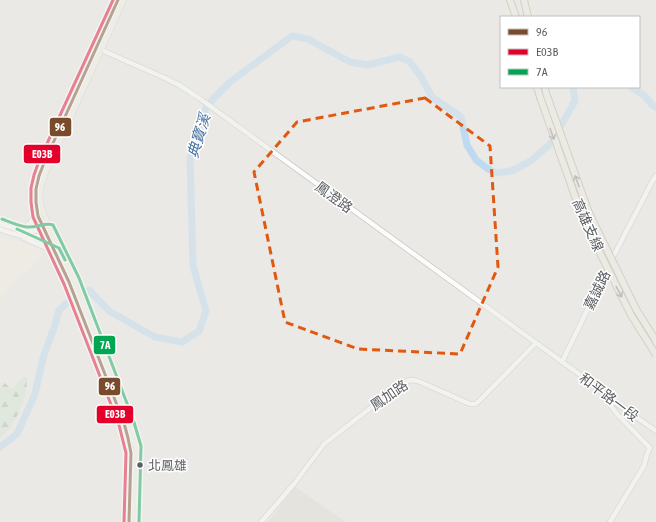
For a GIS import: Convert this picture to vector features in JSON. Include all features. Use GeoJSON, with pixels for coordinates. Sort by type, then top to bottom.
{"type":"FeatureCollection","features":[{"type":"Feature","properties":{"kind":"highway"},"geometry":{"type":"LineString","coordinates":[[510,0],[517,16]]}},
{"type":"Feature","properties":{"kind":"highway"},"geometry":{"type":"LineString","coordinates":[[514,0],[517,16]]}},
{"type":"Feature","properties":{"kind":"highway"},"geometry":{"type":"LineString","coordinates":[[524,0],[528,16]]}},
{"type":"Feature","properties":{"kind":"highway"},"geometry":{"type":"LineString","coordinates":[[528,0],[528,16]]}},
{"type":"Feature","properties":{"kind":"highway","name":"高雄支線"},"geometry":{"type":"LineString","coordinates":[[537,88],[583,219],[631,316],[656,355]]}},
{"type":"Feature","properties":{"kind":"highway","name":"高雄支線"},"geometry":{"type":"LineString","coordinates":[[545,90],[589,213],[636,309],[656,341]]}},
{"type":"Feature","properties":{"kind":"main road"},"geometry":{"type":"LineString","coordinates":[[72,281],[56,252],[48,231],[41,206],[40,195],[45,174],[99,49],[118,0]]}},
{"type":"Feature","properties":{"kind":"main road"},"geometry":{"type":"LineString","coordinates":[[124,0],[38,178],[35,191],[38,216],[48,231],[72,281],[124,423],[131,458],[129,522]]}},
{"type":"Feature","properties":{"kind":"main road"},"geometry":{"type":"LineString","coordinates":[[81,305],[128,421],[136,447],[134,522]]}},
{"type":"Feature","properties":{"kind":"street","name":"鳳澄路"},"geometry":{"type":"LineString","coordinates":[[99,49],[165,78],[199,98],[562,362]]}},
{"type":"Feature","properties":{"kind":"street","name":"嘉誠路"},"geometry":{"type":"LineString","coordinates":[[562,362],[613,258],[656,176]]}},
{"type":"Feature","properties":{"kind":"street"},"geometry":{"type":"LineString","coordinates":[[8,227],[20,228],[28,225],[34,218],[36,206]]}},
{"type":"Feature","properties":{"kind":"street"},"geometry":{"type":"LineString","coordinates":[[0,224],[25,232],[48,231]]}},
{"type":"Feature","properties":{"kind":"street"},"geometry":{"type":"LineString","coordinates":[[0,229],[56,252]]}},
{"type":"Feature","properties":{"kind":"street"},"geometry":{"type":"LineString","coordinates":[[17,235],[31,237],[48,231]]}},
{"type":"Feature","properties":{"kind":"street","name":"鳳加路"},"geometry":{"type":"LineString","coordinates":[[261,522],[294,484],[324,444],[377,403],[393,395],[407,381],[418,381],[470,404],[475,404],[480,401],[536,343]]}},
{"type":"Feature","properties":{"kind":"street","name":"和平路一段"},"geometry":{"type":"LineString","coordinates":[[562,362],[613,401],[656,431]]}},
{"type":"Feature","properties":{"kind":"street"},"geometry":{"type":"LineString","coordinates":[[610,522],[644,466],[647,453],[650,448],[617,414],[611,406],[613,401]]}},
{"type":"Feature","properties":{"kind":"highlighted area"},"geometry":{"type":"Polygon","coordinates":[[[425,98],[490,146],[498,267],[460,354],[358,349],[285,322],[254,172],[297,122],[425,98]]]}},
{"type":"Feature","properties":{"kind":"shaded area"},"geometry":{"type":"Polygon","coordinates":[[[0,235],[40,249],[43,253],[40,259],[10,288],[0,300],[0,235]]]}},
{"type":"Feature","properties":{"kind":"shaded area"},"geometry":{"type":"Polygon","coordinates":[[[295,487],[346,522],[268,522],[295,487]]]}},
{"type":"Feature","properties":{"kind":"green space"},"geometry":{"type":"Polygon","coordinates":[[[23,377],[27,377],[27,385],[20,410],[11,426],[0,438],[0,388],[5,383],[12,389],[23,377]]]}},
{"type":"Feature","properties":{"kind":"waterway","name":"典寶溪"},"geometry":{"type":"LineString","coordinates":[[0,447],[17,434],[35,394],[43,358],[59,310],[89,290],[109,311],[155,337],[182,342],[199,331],[206,311],[193,266],[190,157],[203,115],[213,99],[230,82],[292,36],[308,39],[350,62],[368,65],[399,57],[409,61],[420,75],[432,97],[461,117],[467,145],[476,160],[488,169],[497,173],[511,171],[531,161],[551,143],[575,101],[573,88]]}},
{"type":"Feature","properties":{"kind":"waterway","name":"典寶溪"},"geometry":{"type":"LineString","coordinates":[[633,88],[645,96],[652,105],[656,107]]}},
{"type":"Feature","properties":{"kind":"transit line","name":"E03B"},"geometry":{"type":"LineString","coordinates":[[113,0],[39,161],[31,188],[31,202],[33,217],[64,284],[119,425],[126,453],[124,522]]}},
{"type":"Feature","properties":{"kind":"transit line","name":"96"},"geometry":{"type":"LineString","coordinates":[[118,0],[44,163],[36,189],[36,202],[38,216],[69,282],[124,423],[131,453],[129,522]]}},
{"type":"Feature","properties":{"kind":"transit line","name":"7A"},"geometry":{"type":"LineString","coordinates":[[2,219],[27,227],[47,224],[53,225],[79,278],[133,419],[141,446],[139,522]]}},
{"type":"Feature","properties":{"kind":"transit line","name":"7A"},"geometry":{"type":"LineString","coordinates":[[17,229],[59,248],[65,260]]}},
{"type":"Feature","properties":{"kind":"place","name":"北鳳雄"},"geometry":{"type":"Point","coordinates":[140,465]}}]}
